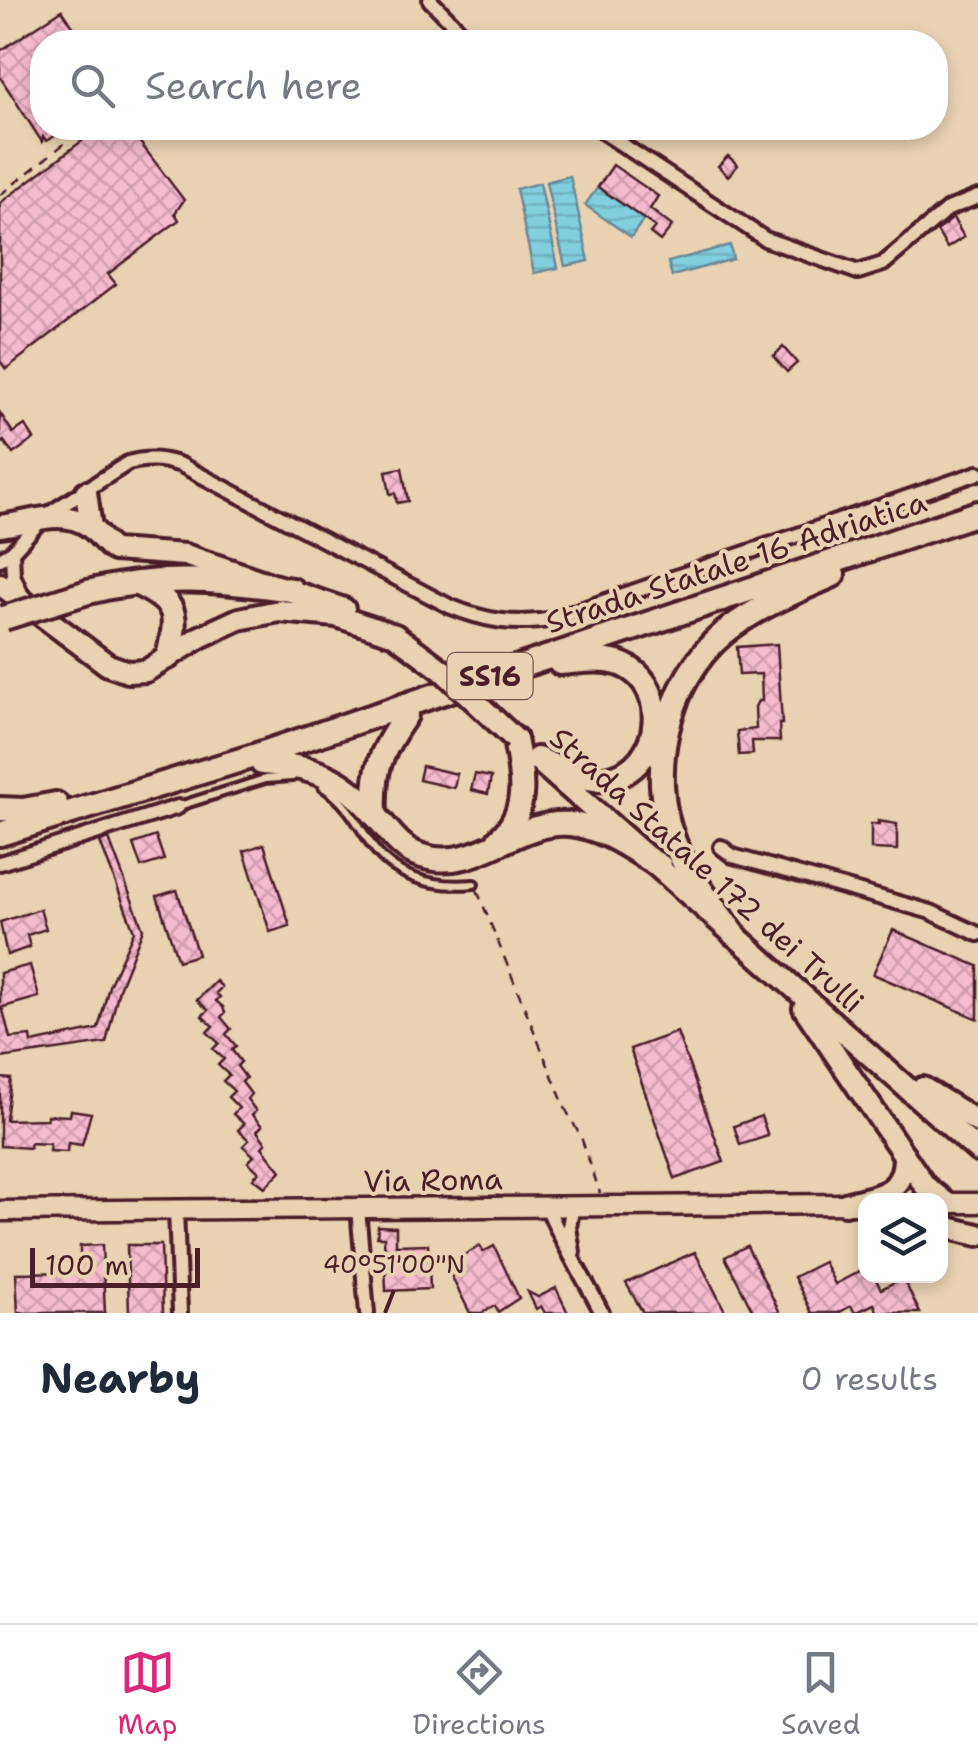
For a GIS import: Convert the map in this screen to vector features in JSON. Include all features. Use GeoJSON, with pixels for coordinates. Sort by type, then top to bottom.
{"type":"FeatureCollection","features":[{"type":"Feature","properties":{"kind":"highway","name":"Strada Statale 16 Adriatica"},"geometry":{"type":"LineString","coordinates":[[0,834],[286,744],[978,513]]}},
{"type":"Feature","properties":{"kind":"highway","name":"Strada Statale 16 Adriatica"},"geometry":{"type":"LineString","coordinates":[[0,845],[262,763],[978,526]]}},
{"type":"Feature","properties":{"kind":"highway"},"geometry":{"type":"LineString","coordinates":[[734,934],[692,878],[674,842],[665,806],[664,737],[695,666],[722,634],[760,608],[840,572]]}},
{"type":"Feature","properties":{"kind":"highway"},"geometry":{"type":"LineString","coordinates":[[1,620],[88,592],[135,582],[232,581],[292,590]]}},
{"type":"Feature","properties":{"kind":"highway"},"geometry":{"type":"LineString","coordinates":[[135,582],[162,596],[174,609],[175,627],[168,657]]}},
{"type":"Feature","properties":{"kind":"highway"},"geometry":{"type":"LineString","coordinates":[[537,759],[600,780],[623,774],[643,758],[654,735],[656,706],[646,684],[630,670],[609,661],[560,663]]}},
{"type":"Feature","properties":{"kind":"highway"},"geometry":{"type":"LineString","coordinates":[[375,815],[374,779],[382,748],[406,716]]}},
{"type":"Feature","properties":{"kind":"highway"},"geometry":{"type":"LineString","coordinates":[[490,848],[510,830],[520,810],[523,778],[516,739]]}},
{"type":"Feature","properties":{"kind":"highway"},"geometry":{"type":"LineString","coordinates":[[0,809],[22,810],[61,803],[286,744]]}},
{"type":"Feature","properties":{"kind":"highway"},"geometry":{"type":"LineString","coordinates":[[262,763],[313,770],[344,784],[400,844],[421,856],[445,860],[470,857],[532,828],[570,824],[608,835],[660,866]]}},
{"type":"Feature","properties":{"kind":"main road"},"geometry":{"type":"LineString","coordinates":[[86,492],[91,528]]}},
{"type":"Feature","properties":{"kind":"main road"},"geometry":{"type":"LineString","coordinates":[[0,526],[70,517],[91,528],[114,550],[185,554],[365,618],[395,635]]}},
{"type":"Feature","properties":{"kind":"main road"},"geometry":{"type":"LineString","coordinates":[[0,573],[24,601]]}},
{"type":"Feature","properties":{"kind":"main road"},"geometry":{"type":"LineString","coordinates":[[0,584],[108,665],[128,672],[146,671],[240,618],[279,611],[336,616],[395,635]]}},
{"type":"Feature","properties":{"kind":"main road","name":"Strada Statale 172 dei Trulli"},"geometry":{"type":"LineString","coordinates":[[395,635],[442,670],[978,1151]]}},
{"type":"Feature","properties":{"kind":"main road"},"geometry":{"type":"LineString","coordinates":[[776,970],[933,1193]]}},
{"type":"Feature","properties":{"kind":"main road"},"geometry":{"type":"LineString","coordinates":[[841,1028],[932,1095],[978,1122]]}},
{"type":"Feature","properties":{"kind":"main road"},"geometry":{"type":"LineString","coordinates":[[886,1193],[898,1183],[904,1171],[904,1156]]}},
{"type":"Feature","properties":{"kind":"main road"},"geometry":{"type":"LineString","coordinates":[[948,1228],[978,1235]]}},
{"type":"Feature","properties":{"kind":"street"},"geometry":{"type":"LineString","coordinates":[[430,0],[459,30]]}},
{"type":"Feature","properties":{"kind":"street"},"geometry":{"type":"LineString","coordinates":[[615,140],[765,239],[858,272],[884,264],[948,209],[978,196]]}},
{"type":"Feature","properties":{"kind":"street"},"geometry":{"type":"LineString","coordinates":[[24,601],[6,556],[44,518],[128,463],[144,459],[181,464],[449,606],[492,621],[524,625],[554,619],[978,473]]}},
{"type":"Feature","properties":{"kind":"street"},"geometry":{"type":"LineString","coordinates":[[0,864],[178,806]]}},
{"type":"Feature","properties":{"kind":"street"},"geometry":{"type":"LineString","coordinates":[[721,847],[733,856],[931,912],[978,934]]}},
{"type":"Feature","properties":{"kind":"street"},"geometry":{"type":"LineString","coordinates":[[948,1202],[978,1202]]}},
{"type":"Feature","properties":{"kind":"street","name":"Via Roma"},"geometry":{"type":"LineString","coordinates":[[0,1212],[858,1205]]}},
{"type":"Feature","properties":{"kind":"street"},"geometry":{"type":"LineString","coordinates":[[547,1206],[602,1313]]}},
{"type":"Feature","properties":{"kind":"street"},"geometry":{"type":"LineString","coordinates":[[573,1255],[569,1227],[574,1206]]}},
{"type":"Feature","properties":{"kind":"street"},"geometry":{"type":"LineString","coordinates":[[358,1208],[367,1313]]}},
{"type":"Feature","properties":{"kind":"street"},"geometry":{"type":"LineString","coordinates":[[176,1209],[180,1313]]}},
{"type":"Feature","properties":{"kind":"lane"},"geometry":{"type":"LineString","coordinates":[[178,806],[265,779],[308,779],[342,801],[371,845],[391,865],[410,877],[436,885],[474,884]]}},
{"type":"Feature","properties":{"kind":"path"},"geometry":{"type":"LineString","coordinates":[[0,194],[69,140]]}},
{"type":"Feature","properties":{"kind":"path"},"geometry":{"type":"LineString","coordinates":[[474,884],[566,1110],[581,1137],[602,1205]]}},
{"type":"Feature","properties":{"kind":"water"},"geometry":{"type":"Polygon","coordinates":[[[570,176],[589,261],[565,266],[546,182],[570,176]]]}},
{"type":"Feature","properties":{"kind":"water"},"geometry":{"type":"Polygon","coordinates":[[[540,183],[558,268],[534,273],[516,189],[540,183]]]}},
{"type":"Feature","properties":{"kind":"water"},"geometry":{"type":"Polygon","coordinates":[[[598,187],[644,219],[631,237],[585,205],[598,187]]]}},
{"type":"Feature","properties":{"kind":"water"},"geometry":{"type":"Polygon","coordinates":[[[730,245],[733,259],[672,276],[668,262],[730,245]]]}},
{"type":"Feature","properties":{"kind":"building"},"geometry":{"type":"Polygon","coordinates":[[[62,10],[75,30],[32,30],[62,10]]]}},
{"type":"Feature","properties":{"kind":"building"},"geometry":{"type":"Polygon","coordinates":[[[30,31],[30,123],[0,77],[0,51],[30,31]]]}},
{"type":"Feature","properties":{"kind":"building"},"geometry":{"type":"Polygon","coordinates":[[[83,140],[138,140],[184,200],[175,213],[179,220],[108,274],[116,284],[6,369],[0,361],[0,203],[83,140]]]}},
{"type":"Feature","properties":{"kind":"building"},"geometry":{"type":"Polygon","coordinates":[[[728,156],[738,165],[728,176],[718,166],[728,156]]]}},
{"type":"Feature","properties":{"kind":"building"},"geometry":{"type":"Polygon","coordinates":[[[613,165],[658,196],[650,209],[672,226],[660,241],[650,233],[655,227],[598,187],[613,165]]]}},
{"type":"Feature","properties":{"kind":"building"},"geometry":{"type":"Polygon","coordinates":[[[953,218],[964,237],[947,248],[937,231],[953,218]]]}},
{"type":"Feature","properties":{"kind":"building"},"geometry":{"type":"Polygon","coordinates":[[[783,347],[797,363],[787,372],[773,356],[783,347]]]}},
{"type":"Feature","properties":{"kind":"building"},"geometry":{"type":"Polygon","coordinates":[[[0,413],[13,433],[25,425],[34,439],[13,454],[4,441],[0,444],[0,413]]]}},
{"type":"Feature","properties":{"kind":"building"},"geometry":{"type":"Polygon","coordinates":[[[402,468],[408,501],[397,503],[395,493],[390,494],[386,471],[402,468]]]}},
{"type":"Feature","properties":{"kind":"building"},"geometry":{"type":"Polygon","coordinates":[[[777,644],[780,741],[752,741],[753,754],[739,755],[737,731],[756,729],[755,707],[762,701],[761,674],[739,675],[737,647],[777,644]]]}},
{"type":"Feature","properties":{"kind":"building"},"geometry":{"type":"Polygon","coordinates":[[[422,766],[457,774],[454,788],[419,780],[422,766]]]}},
{"type":"Feature","properties":{"kind":"building"},"geometry":{"type":"Polygon","coordinates":[[[475,774],[491,777],[488,794],[471,790],[475,774]]]}},
{"type":"Feature","properties":{"kind":"building"},"geometry":{"type":"Polygon","coordinates":[[[878,821],[897,824],[897,850],[871,849],[871,824],[879,824],[878,821]]]}},
{"type":"Feature","properties":{"kind":"building"},"geometry":{"type":"Polygon","coordinates":[[[156,836],[164,860],[141,867],[133,844],[156,836]]]}},
{"type":"Feature","properties":{"kind":"building"},"geometry":{"type":"Polygon","coordinates":[[[109,839],[143,929],[119,989],[106,1043],[0,1058],[0,1010],[10,1038],[31,1036],[32,1043],[98,1029],[109,986],[134,931],[100,842],[109,839]]]}},
{"type":"Feature","properties":{"kind":"building"},"geometry":{"type":"Polygon","coordinates":[[[264,844],[290,926],[270,932],[244,851],[264,844]]]}},
{"type":"Feature","properties":{"kind":"building"},"geometry":{"type":"Polygon","coordinates":[[[177,890],[198,955],[178,961],[157,896],[177,890]]]}},
{"type":"Feature","properties":{"kind":"building"},"geometry":{"type":"Polygon","coordinates":[[[40,909],[46,929],[27,935],[30,947],[7,955],[0,922],[40,909]]]}},
{"type":"Feature","properties":{"kind":"building"},"geometry":{"type":"Polygon","coordinates":[[[893,930],[978,966],[978,1019],[873,974],[893,930]]]}},
{"type":"Feature","properties":{"kind":"building"},"geometry":{"type":"Polygon","coordinates":[[[30,965],[39,997],[0,1008],[0,973],[30,965]]]}},
{"type":"Feature","properties":{"kind":"building"},"geometry":{"type":"Polygon","coordinates":[[[216,981],[222,987],[216,993],[220,997],[216,1001],[225,1013],[221,1017],[231,1029],[226,1034],[236,1046],[232,1050],[241,1062],[237,1066],[246,1078],[242,1082],[251,1094],[247,1099],[256,1111],[252,1115],[262,1126],[257,1131],[266,1143],[262,1147],[281,1171],[265,1187],[253,1178],[259,1172],[248,1162],[254,1156],[243,1146],[249,1140],[238,1130],[244,1124],[233,1114],[239,1108],[228,1097],[234,1091],[223,1081],[229,1075],[218,1065],[224,1059],[213,1049],[219,1043],[207,1032],[213,1026],[202,1016],[208,1010],[197,1000],[216,981]]]}},
{"type":"Feature","properties":{"kind":"building"},"geometry":{"type":"Polygon","coordinates":[[[677,1032],[724,1162],[675,1179],[630,1049],[677,1032]]]}},
{"type":"Feature","properties":{"kind":"building"},"geometry":{"type":"Polygon","coordinates":[[[0,1078],[11,1079],[6,1120],[70,1116],[71,1110],[91,1113],[82,1145],[68,1143],[67,1152],[49,1151],[50,1144],[30,1143],[30,1148],[0,1146],[0,1078]]]}},
{"type":"Feature","properties":{"kind":"building"},"geometry":{"type":"Polygon","coordinates":[[[761,1116],[768,1136],[740,1145],[734,1126],[761,1116]]]}},
{"type":"Feature","properties":{"kind":"building"},"geometry":{"type":"Polygon","coordinates":[[[378,1226],[396,1227],[396,1245],[428,1244],[430,1289],[386,1291],[384,1237],[377,1237],[378,1226]]]}},
{"type":"Feature","properties":{"kind":"building"},"geometry":{"type":"Polygon","coordinates":[[[102,1245],[105,1313],[18,1313],[16,1273],[80,1272],[80,1246],[102,1245]]]}},
{"type":"Feature","properties":{"kind":"building"},"geometry":{"type":"Polygon","coordinates":[[[127,1245],[161,1245],[163,1313],[129,1313],[127,1245]]]}},
{"type":"Feature","properties":{"kind":"building"},"geometry":{"type":"Polygon","coordinates":[[[480,1246],[483,1252],[494,1246],[519,1298],[498,1312],[495,1306],[470,1313],[446,1265],[480,1246]]]}},
{"type":"Feature","properties":{"kind":"building"},"geometry":{"type":"Polygon","coordinates":[[[747,1246],[780,1313],[754,1313],[725,1257],[747,1246]]]}},
{"type":"Feature","properties":{"kind":"building"},"geometry":{"type":"Polygon","coordinates":[[[695,1252],[726,1313],[643,1313],[626,1283],[695,1252]]]}},
{"type":"Feature","properties":{"kind":"building"},"geometry":{"type":"Polygon","coordinates":[[[824,1262],[835,1284],[858,1272],[858,1283],[878,1283],[881,1289],[905,1283],[920,1313],[878,1313],[874,1304],[855,1313],[851,1306],[838,1313],[812,1313],[794,1277],[824,1262]]]}},
{"type":"Feature","properties":{"kind":"building"},"geometry":{"type":"Polygon","coordinates":[[[556,1288],[568,1313],[545,1313],[541,1306],[536,1309],[528,1292],[538,1297],[556,1288]]]}}]}
